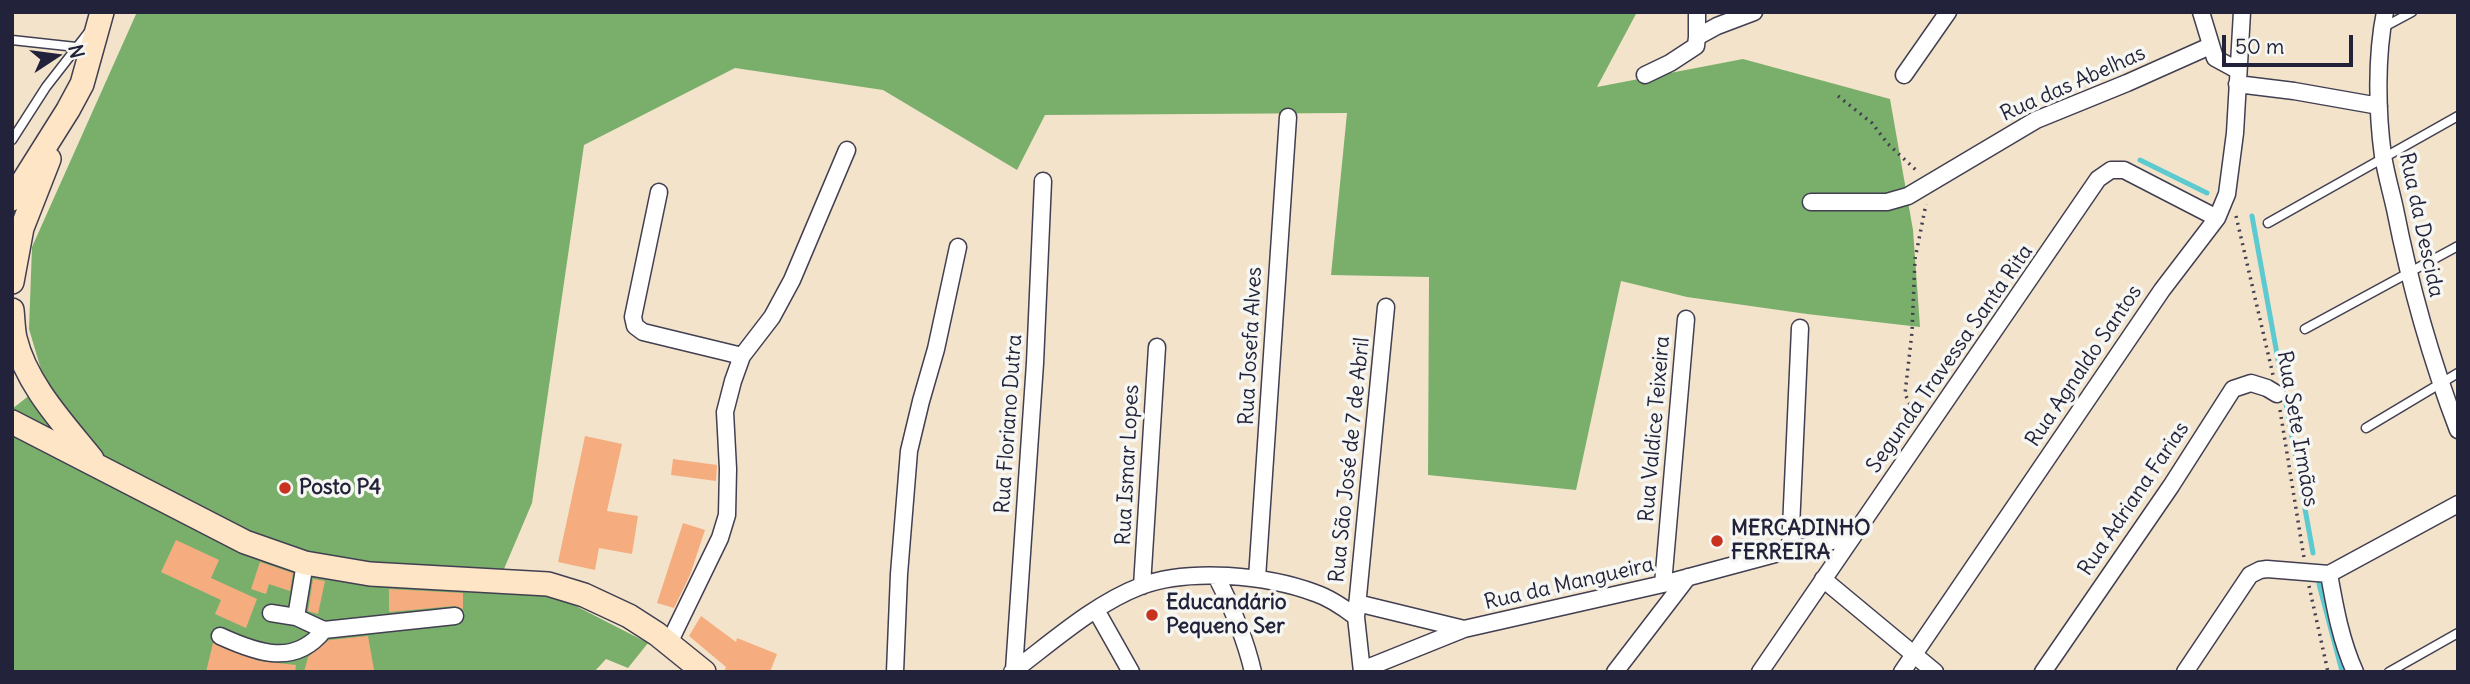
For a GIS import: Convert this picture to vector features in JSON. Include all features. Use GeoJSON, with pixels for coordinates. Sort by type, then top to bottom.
{"type":"FeatureCollection","features":[{"type":"Feature","properties":{"kind":"main road"},"geometry":{"type":"LineString","coordinates":[[12,199],[82,83],[101,14]]}},
{"type":"Feature","properties":{"kind":"main road"},"geometry":{"type":"LineString","coordinates":[[12,282],[22,228],[68,110]]}},
{"type":"Feature","properties":{"kind":"main road"},"geometry":{"type":"LineString","coordinates":[[12,310],[15,338],[25,365],[48,405],[98,467]]}},
{"type":"Feature","properties":{"kind":"main road"},"geometry":{"type":"LineString","coordinates":[[12,422],[245,542],[305,563],[370,574],[548,584],[584,595],[629,616],[704,672]]}},
{"type":"Feature","properties":{"kind":"street"},"geometry":{"type":"LineString","coordinates":[[1645,75],[1696,46],[1697,12]]}},
{"type":"Feature","properties":{"kind":"street"},"geometry":{"type":"LineString","coordinates":[[1697,37],[1717,26],[1755,12]]}},
{"type":"Feature","properties":{"kind":"street"},"geometry":{"type":"LineString","coordinates":[[1904,75],[1948,12]]}},
{"type":"Feature","properties":{"kind":"street"},"geometry":{"type":"LineString","coordinates":[[2201,12],[2215,58],[2237,77],[2294,91],[2379,106]]}},
{"type":"Feature","properties":{"kind":"street","name":"Rua Agnaldo Santos"},"geometry":{"type":"LineString","coordinates":[[1902,672],[2162,290],[2217,218],[2227,194],[2235,133],[2242,12]]}},
{"type":"Feature","properties":{"kind":"street","name":"Rua da Descida"},"geometry":{"type":"LineString","coordinates":[[2383,20],[2379,106],[2384,158],[2408,274],[2440,384],[2458,430]]}},
{"type":"Feature","properties":{"kind":"street","name":"Rua das Abelhas"},"geometry":{"type":"LineString","coordinates":[[1930,184],[2036,120],[2210,46]]}},
{"type":"Feature","properties":{"kind":"street","name":"Rua Josefa Alves"},"geometry":{"type":"LineString","coordinates":[[1257,578],[1288,117]]}},
{"type":"Feature","properties":{"kind":"street"},"geometry":{"type":"LineString","coordinates":[[668,643],[720,538],[727,515],[729,494],[725,412],[742,356],[772,317],[792,280],[847,150]]}},
{"type":"Feature","properties":{"kind":"street","name":"Segunda Travessa Santa Rita"},"geometry":{"type":"LineString","coordinates":[[1760,672],[2105,172],[2124,170],[2217,218]]}},
{"type":"Feature","properties":{"kind":"street","name":"Rua Floriano Dutra"},"geometry":{"type":"LineString","coordinates":[[1013,671],[1035,363],[1043,181]]}},
{"type":"Feature","properties":{"kind":"street"},"geometry":{"type":"LineString","coordinates":[[1811,202],[1887,202],[1908,196],[1930,184]]}},
{"type":"Feature","properties":{"kind":"street"},"geometry":{"type":"LineString","coordinates":[[659,192],[632,317],[635,326],[643,332],[742,356]]}},
{"type":"Feature","properties":{"kind":"street"},"geometry":{"type":"LineString","coordinates":[[895,672],[899,574],[909,451],[920,401],[936,349],[958,247]]}},
{"type":"Feature","properties":{"kind":"street","name":"Rua São José de 7 de Abril"},"geometry":{"type":"LineString","coordinates":[[1362,671],[1357,610],[1386,307]]}},
{"type":"Feature","properties":{"kind":"street","name":"Rua Valdice Teixeira"},"geometry":{"type":"LineString","coordinates":[[1663,584],[1686,319]]}},
{"type":"Feature","properties":{"kind":"street"},"geometry":{"type":"LineString","coordinates":[[1790,550],[1800,328]]}},
{"type":"Feature","properties":{"kind":"street","name":"Rua Ismar Lopes"},"geometry":{"type":"LineString","coordinates":[[1142,586],[1157,347]]}},
{"type":"Feature","properties":{"kind":"street","name":"Rua Adriana Farias"},"geometry":{"type":"LineString","coordinates":[[2043,672],[2171,486],[2233,389],[2251,383],[2277,394]]}},
{"type":"Feature","properties":{"kind":"street"},"geometry":{"type":"LineString","coordinates":[[2185,672],[2250,575],[2267,569],[2329,575],[2458,504]]}},
{"type":"Feature","properties":{"kind":"street","name":"Rua da Mangueira"},"geometry":{"type":"LineString","coordinates":[[1362,671],[1464,629],[1663,584],[1790,550],[1852,537]]}},
{"type":"Feature","properties":{"kind":"street"},"geometry":{"type":"LineString","coordinates":[[296,617],[305,563]]}},
{"type":"Feature","properties":{"kind":"street"},"geometry":{"type":"LineString","coordinates":[[2329,575],[2347,655],[2355,672]]}},
{"type":"Feature","properties":{"kind":"street"},"geometry":{"type":"LineString","coordinates":[[1216,576],[1234,610],[1247,644],[1253,672]]}},
{"type":"Feature","properties":{"kind":"street"},"geometry":{"type":"LineString","coordinates":[[1013,671],[1096,610],[1142,586],[1174,579],[1216,576],[1257,578],[1314,592],[1357,610],[1464,629]]}},
{"type":"Feature","properties":{"kind":"street"},"geometry":{"type":"LineString","coordinates":[[1615,672],[1688,577]]}},
{"type":"Feature","properties":{"kind":"street"},"geometry":{"type":"LineString","coordinates":[[1823,579],[1935,672]]}},
{"type":"Feature","properties":{"kind":"street"},"geometry":{"type":"LineString","coordinates":[[1096,610],[1130,672]]}},
{"type":"Feature","properties":{"kind":"street"},"geometry":{"type":"LineString","coordinates":[[271,613],[296,617],[324,630],[454,616]]}},
{"type":"Feature","properties":{"kind":"street"},"geometry":{"type":"LineString","coordinates":[[220,636],[276,655],[305,647],[317,640],[324,630]]}},
{"type":"Feature","properties":{"kind":"lane"},"geometry":{"type":"LineString","coordinates":[[2383,20],[2412,12]]}},
{"type":"Feature","properties":{"kind":"lane"},"geometry":{"type":"LineString","coordinates":[[12,140],[46,87],[101,14]]}},
{"type":"Feature","properties":{"kind":"lane"},"geometry":{"type":"LineString","coordinates":[[12,40],[76,47]]}},
{"type":"Feature","properties":{"kind":"lane"},"geometry":{"type":"LineString","coordinates":[[2268,223],[2458,116]]}},
{"type":"Feature","properties":{"kind":"lane"},"geometry":{"type":"LineString","coordinates":[[2305,329],[2458,246]]}},
{"type":"Feature","properties":{"kind":"lane"},"geometry":{"type":"LineString","coordinates":[[2366,428],[2458,373]]}},
{"type":"Feature","properties":{"kind":"lane"},"geometry":{"type":"LineString","coordinates":[[2389,672],[2458,633]]}},
{"type":"Feature","properties":{"kind":"path"},"geometry":{"type":"LineString","coordinates":[[1838,96],[1872,122],[1888,144],[1930,184],[1915,259],[1912,332],[1905,394],[1924,435]]}},
{"type":"Feature","properties":{"kind":"path","name":"Rua Sete Irmãos"},"geometry":{"type":"LineString","coordinates":[[2227,194],[2238,223],[2277,394],[2306,573],[2328,672]]}},
{"type":"Feature","properties":{"kind":"green space"},"geometry":{"type":"Polygon","coordinates":[[[137,12],[1637,12],[1597,87],[1743,59],[1890,99],[1913,230],[1920,327],[1687,297],[1621,281],[1576,490],[1428,475],[1429,277],[1331,275],[1347,113],[1045,115],[1017,170],[883,90],[735,68],[584,145],[532,503],[504,569],[648,643],[628,668],[606,659],[594,672],[12,672],[12,409],[45,383],[29,329],[32,247],[137,12]]]}},
{"type":"Feature","properties":{"kind":"building"},"geometry":{"type":"Polygon","coordinates":[[[585,436],[622,444],[607,511],[638,516],[632,554],[599,548],[595,570],[558,562],[585,436]]]}},
{"type":"Feature","properties":{"kind":"building"},"geometry":{"type":"Polygon","coordinates":[[[673,459],[717,465],[716,481],[671,475],[673,459]]]}},
{"type":"Feature","properties":{"kind":"building"},"geometry":{"type":"Polygon","coordinates":[[[683,523],[705,530],[690,575],[674,608],[657,603],[683,523]]]}},
{"type":"Feature","properties":{"kind":"building"},"geometry":{"type":"Polygon","coordinates":[[[176,540],[219,560],[211,578],[257,599],[246,628],[215,614],[221,600],[161,572],[176,540]]]}},
{"type":"Feature","properties":{"kind":"building"},"geometry":{"type":"Polygon","coordinates":[[[260,562],[293,573],[290,591],[269,584],[266,594],[251,589],[260,562]]]}},
{"type":"Feature","properties":{"kind":"building"},"geometry":{"type":"Polygon","coordinates":[[[313,579],[325,581],[318,614],[308,611],[313,579]]]}},
{"type":"Feature","properties":{"kind":"building"},"geometry":{"type":"Polygon","coordinates":[[[389,589],[463,593],[463,609],[454,606],[389,612],[389,589]]]}},
{"type":"Feature","properties":{"kind":"building"},"geometry":{"type":"Polygon","coordinates":[[[701,616],[736,642],[737,638],[777,654],[770,672],[724,672],[726,667],[689,636],[701,616]]]}},
{"type":"Feature","properties":{"kind":"building"},"geometry":{"type":"Polygon","coordinates":[[[368,636],[374,670],[304,672],[308,657],[329,640],[368,636]]]}},
{"type":"Feature","properties":{"kind":"building"},"geometry":{"type":"Polygon","coordinates":[[[213,643],[259,661],[296,665],[295,672],[206,672],[213,643]]]}},
{"type":"Feature","properties":{"kind":"waterway"},"geometry":{"type":"LineString","coordinates":[[2140,160],[2207,193]]}},
{"type":"Feature","properties":{"kind":"waterway"},"geometry":{"type":"LineString","coordinates":[[2252,216],[2313,553]]}},
{"type":"Feature","properties":{"kind":"waterway"},"geometry":{"type":"LineString","coordinates":[[2319,584],[2342,671]]}},
{"type":"Feature","properties":{"kind":"place","name":"Posto P4"},"geometry":{"type":"Point","coordinates":[285,488]}},
{"type":"Feature","properties":{"kind":"place","name":"MERCADINHO FERREIRA"},"geometry":{"type":"Point","coordinates":[1717,541]}},
{"type":"Feature","properties":{"kind":"place","name":"Educandário Pequeno Ser"},"geometry":{"type":"Point","coordinates":[1152,615]}}]}
